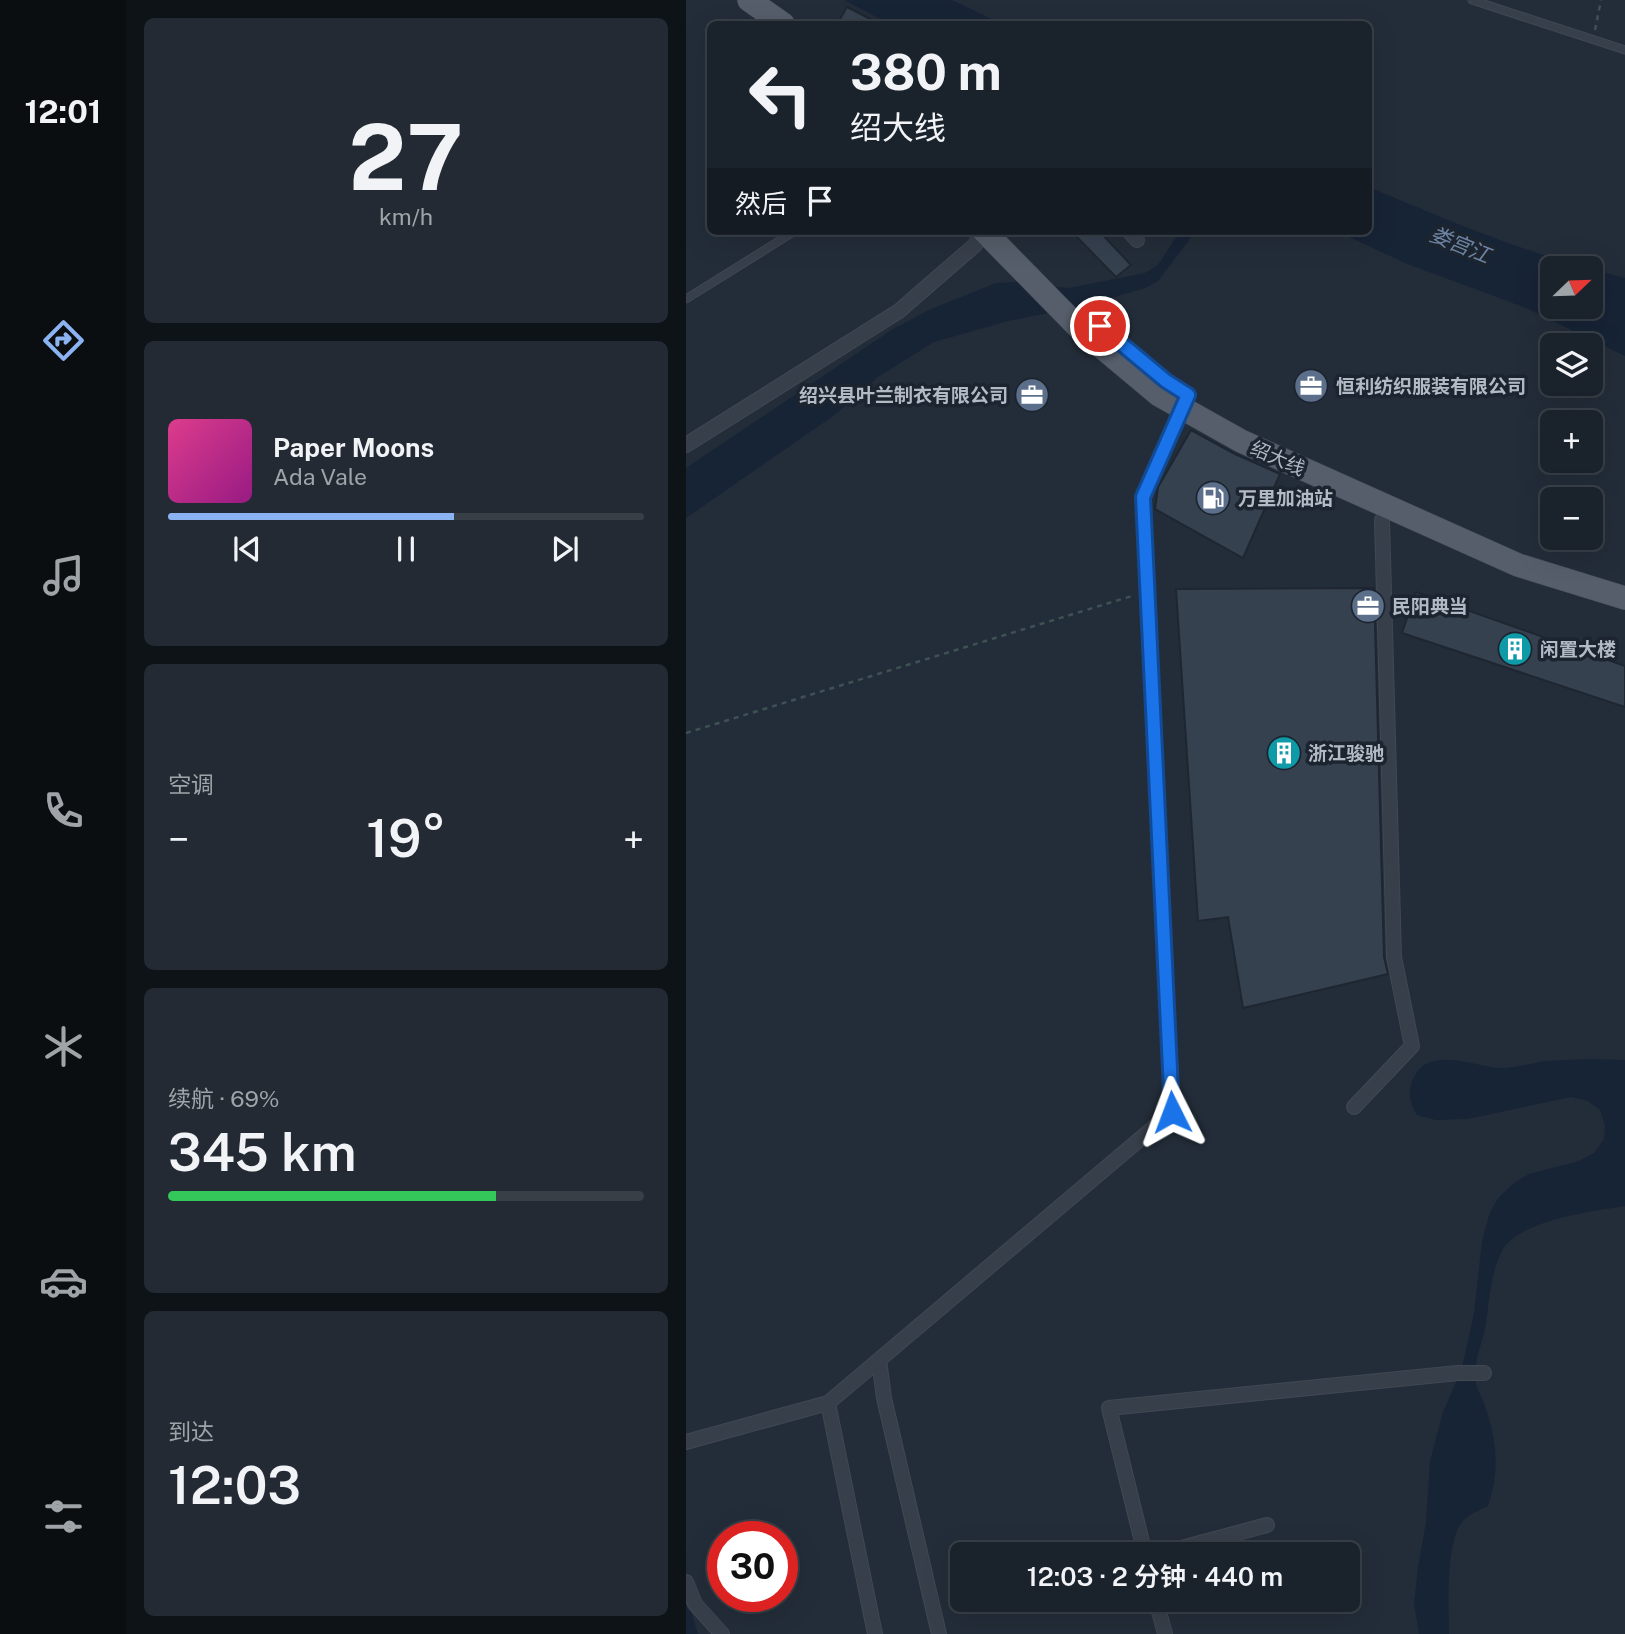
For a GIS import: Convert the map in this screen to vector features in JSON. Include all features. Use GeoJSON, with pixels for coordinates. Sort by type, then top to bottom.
{"type":"FeatureCollection","features":[{"type":"Feature","properties":{"kind":"main road"},"geometry":{"type":"LineString","coordinates":[[749,0],[779,21]]}},
{"type":"Feature","properties":{"kind":"main road"},"geometry":{"type":"LineString","coordinates":[[770,0],[796,21]]}},
{"type":"Feature","properties":{"kind":"main road","name":"绍大线"},"geometry":{"type":"LineString","coordinates":[[989,235],[1031,270],[1090,328],[1166,381],[1185,401],[1241,441],[1518,565],[1625,598]]}},
{"type":"Feature","properties":{"kind":"main road","name":"绍大线"},"geometry":{"type":"LineString","coordinates":[[1003,235],[1031,270]]}},
{"type":"Feature","properties":{"kind":"main road","name":"绍大线"},"geometry":{"type":"LineString","coordinates":[[1185,401],[1247,432],[1522,554],[1625,584]]}},
{"type":"Feature","properties":{"kind":"street"},"geometry":{"type":"LineString","coordinates":[[686,445],[899,311],[975,245],[981,235]]}},
{"type":"Feature","properties":{"kind":"street"},"geometry":{"type":"LineString","coordinates":[[686,1442],[828,1403],[1172,1112],[1143,497],[1185,401]]}},
{"type":"Feature","properties":{"kind":"street"},"geometry":{"type":"LineString","coordinates":[[1354,1107],[1412,1046],[1394,957],[1382,520]]}},
{"type":"Feature","properties":{"kind":"street"},"geometry":{"type":"LineString","coordinates":[[879,1360],[884,1398],[939,1634]]}},
{"type":"Feature","properties":{"kind":"street"},"geometry":{"type":"LineString","coordinates":[[1142,1542],[1109,1408],[1480,1373]]}},
{"type":"Feature","properties":{"kind":"street"},"geometry":{"type":"LineString","coordinates":[[828,1403],[875,1634]]}},
{"type":"Feature","properties":{"kind":"street"},"geometry":{"type":"LineString","coordinates":[[1203,1542],[1266,1525]]}},
{"type":"Feature","properties":{"kind":"street"},"geometry":{"type":"LineString","coordinates":[[686,1582],[695,1604],[722,1634]]}},
{"type":"Feature","properties":{"kind":"street"},"geometry":{"type":"LineString","coordinates":[[1159,1612],[1165,1634]]}},
{"type":"Feature","properties":{"kind":"lane"},"geometry":{"type":"LineString","coordinates":[[1472,0],[1625,50]]}},
{"type":"Feature","properties":{"kind":"lane"},"geometry":{"type":"LineString","coordinates":[[686,299],[789,235]]}},
{"type":"Feature","properties":{"kind":"path"},"geometry":{"type":"LineString","coordinates":[[1593,40],[1601,0]]}},
{"type":"Feature","properties":{"kind":"path"},"geometry":{"type":"LineString","coordinates":[[686,733],[1148,591]]}},
{"type":"Feature","properties":{"kind":"water"},"geometry":{"type":"Polygon","coordinates":[[[844,0],[952,0],[996,21],[884,21],[844,0]]]}},
{"type":"Feature","properties":{"kind":"water","name":"娄宫江"},"geometry":{"type":"Polygon","coordinates":[[[1372,188],[1450,221],[1547,256],[1540,256],[1540,315],[1405,263],[1345,235],[1372,235],[1372,188]]]}},
{"type":"Feature","properties":{"kind":"water"},"geometry":{"type":"Polygon","coordinates":[[[1177,235],[1193,235],[1158,281],[1145,288],[1088,305],[1008,321],[934,342],[878,377],[836,414],[686,518],[686,468],[893,329],[931,309],[996,283],[1015,282],[1069,288],[1145,273],[1158,265],[1177,235]]]}},
{"type":"Feature","properties":{"kind":"water","name":"娄宫江"},"geometry":{"type":"Polygon","coordinates":[[[1603,272],[1625,278],[1625,356],[1603,345],[1603,333],[1578,333],[1549,319],[1603,319],[1603,272]]]}},
{"type":"Feature","properties":{"kind":"water"},"geometry":{"type":"Polygon","coordinates":[[[1440,1060],[1502,1068],[1545,1061],[1625,1060],[1625,1206],[1577,1214],[1540,1224],[1511,1240],[1498,1259],[1475,1371],[1496,1456],[1492,1493],[1488,1506],[1464,1520],[1454,1541],[1449,1574],[1449,1634],[1419,1634],[1414,1604],[1426,1522],[1430,1461],[1443,1412],[1462,1368],[1474,1313],[1482,1241],[1490,1212],[1499,1197],[1529,1174],[1579,1161],[1594,1153],[1604,1139],[1605,1126],[1600,1110],[1588,1101],[1571,1097],[1468,1119],[1436,1120],[1417,1115],[1410,1098],[1411,1084],[1420,1068],[1429,1062],[1440,1060]]]}},
{"type":"Feature","properties":{"kind":"water"},"geometry":{"type":"Polygon","coordinates":[[[686,1594],[698,1634],[686,1634],[686,1594]]]}},
{"type":"Feature","properties":{"kind":"building"},"geometry":{"type":"Polygon","coordinates":[[[847,7],[874,21],[844,21],[840,19],[847,7]]]}},
{"type":"Feature","properties":{"kind":"building"},"geometry":{"type":"Polygon","coordinates":[[[1075,235],[1103,235],[1131,265],[1116,277],[1075,235]]]}},
{"type":"Feature","properties":{"kind":"building","name":"万里加油站"},"geometry":{"type":"Polygon","coordinates":[[[1191,430],[1280,474],[1243,558],[1155,509],[1158,487],[1191,430]]]}},
{"type":"Feature","properties":{"kind":"building","name":"浙江骏驰"},"geometry":{"type":"Polygon","coordinates":[[[1374,588],[1384,957],[1388,974],[1243,1008],[1228,917],[1198,921],[1176,589],[1374,588]]]}},
{"type":"Feature","properties":{"kind":"building","name":"闲置大楼"},"geometry":{"type":"Polygon","coordinates":[[[1416,592],[1625,666],[1625,707],[1402,633],[1416,592]]]}},
{"type":"Feature","properties":{"kind":"place","name":"恒利纺织服装有限公司"},"geometry":{"type":"Point","coordinates":[1311,386]}},
{"type":"Feature","properties":{"kind":"place","name":"绍兴县叶兰制衣有限公司"},"geometry":{"type":"Point","coordinates":[1032,395]}},
{"type":"Feature","properties":{"kind":"place","name":"万里加油站"},"geometry":{"type":"Point","coordinates":[1213,498]}},
{"type":"Feature","properties":{"kind":"place","name":"民阳典当"},"geometry":{"type":"Point","coordinates":[1368,606]}},
{"type":"Feature","properties":{"kind":"place","name":"闲置大楼"},"geometry":{"type":"Point","coordinates":[1515,649]}},
{"type":"Feature","properties":{"kind":"place","name":"浙江骏驰"},"geometry":{"type":"Point","coordinates":[1284,753]}},
{"type":"Feature","properties":{"kind":"route"},"geometry":{"type":"LineString","coordinates":[[1100,326],[1166,381],[1188,395],[1143,497],[1172,1112]]}}]}
